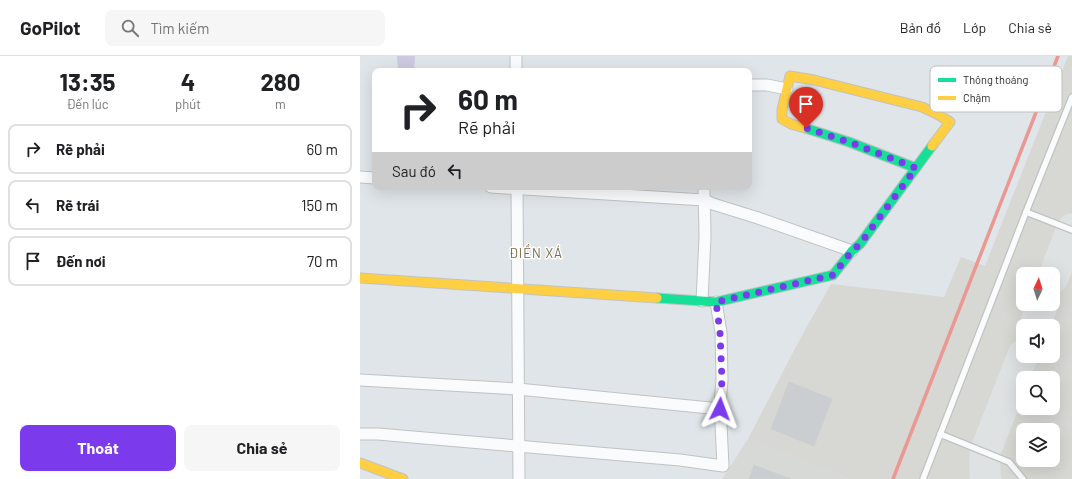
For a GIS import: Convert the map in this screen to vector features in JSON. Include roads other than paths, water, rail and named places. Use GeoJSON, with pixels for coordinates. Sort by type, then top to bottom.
{"type":"FeatureCollection","features":[{"type":"Feature","properties":{"kind":"street"},"geometry":{"type":"LineString","coordinates":[[516,56],[516,68]]}},
{"type":"Feature","properties":{"kind":"street"},"geometry":{"type":"LineString","coordinates":[[916,168],[849,142],[791,124],[782,119],[782,110],[790,76],[814,80],[922,107],[930,110]]}},
{"type":"Feature","properties":{"kind":"street"},"geometry":{"type":"LineString","coordinates":[[752,85],[767,85],[787,89]]}},
{"type":"Feature","properties":{"kind":"street"},"geometry":{"type":"LineString","coordinates":[[360,278],[716,302],[833,275],[852,251],[860,244],[950,122],[933,112]]}},
{"type":"Feature","properties":{"kind":"street"},"geometry":{"type":"LineString","coordinates":[[360,177],[372,178]]}},
{"type":"Feature","properties":{"kind":"street"},"geometry":{"type":"LineString","coordinates":[[517,190],[518,479]]}},
{"type":"Feature","properties":{"kind":"street"},"geometry":{"type":"LineString","coordinates":[[548,190],[704,200],[852,251]]}},
{"type":"Feature","properties":{"kind":"street"},"geometry":{"type":"LineString","coordinates":[[702,301],[705,237],[704,190]]}},
{"type":"Feature","properties":{"kind":"street"},"geometry":{"type":"LineString","coordinates":[[360,434],[378,434],[680,460],[723,466],[720,409],[722,380],[720,332],[716,302]]}},
{"type":"Feature","properties":{"kind":"street"},"geometry":{"type":"LineString","coordinates":[[360,380],[518,389],[720,409]]}},
{"type":"Feature","properties":{"kind":"street"},"geometry":{"type":"LineString","coordinates":[[360,463],[402,479]]}},
{"type":"Feature","properties":{"kind":"lane"},"geometry":{"type":"LineString","coordinates":[[923,479],[1072,97]]}},
{"type":"Feature","properties":{"kind":"lane"},"geometry":{"type":"LineString","coordinates":[[1026,212],[1072,230]]}},
{"type":"Feature","properties":{"kind":"lane"},"geometry":{"type":"LineString","coordinates":[[940,434],[1009,462],[1023,479]]}},
{"type":"Feature","properties":{"kind":"waterway"},"geometry":{"type":"LineString","coordinates":[[1054,66],[1058,56]]}},
{"type":"Feature","properties":{"kind":"waterway"},"geometry":{"type":"LineString","coordinates":[[893,479],[1036,112]]}},
{"type":"Feature","properties":{"kind":"district","name":"ĐIỀN XÁ"},"geometry":{"type":"Point","coordinates":[536,253]}}]}
